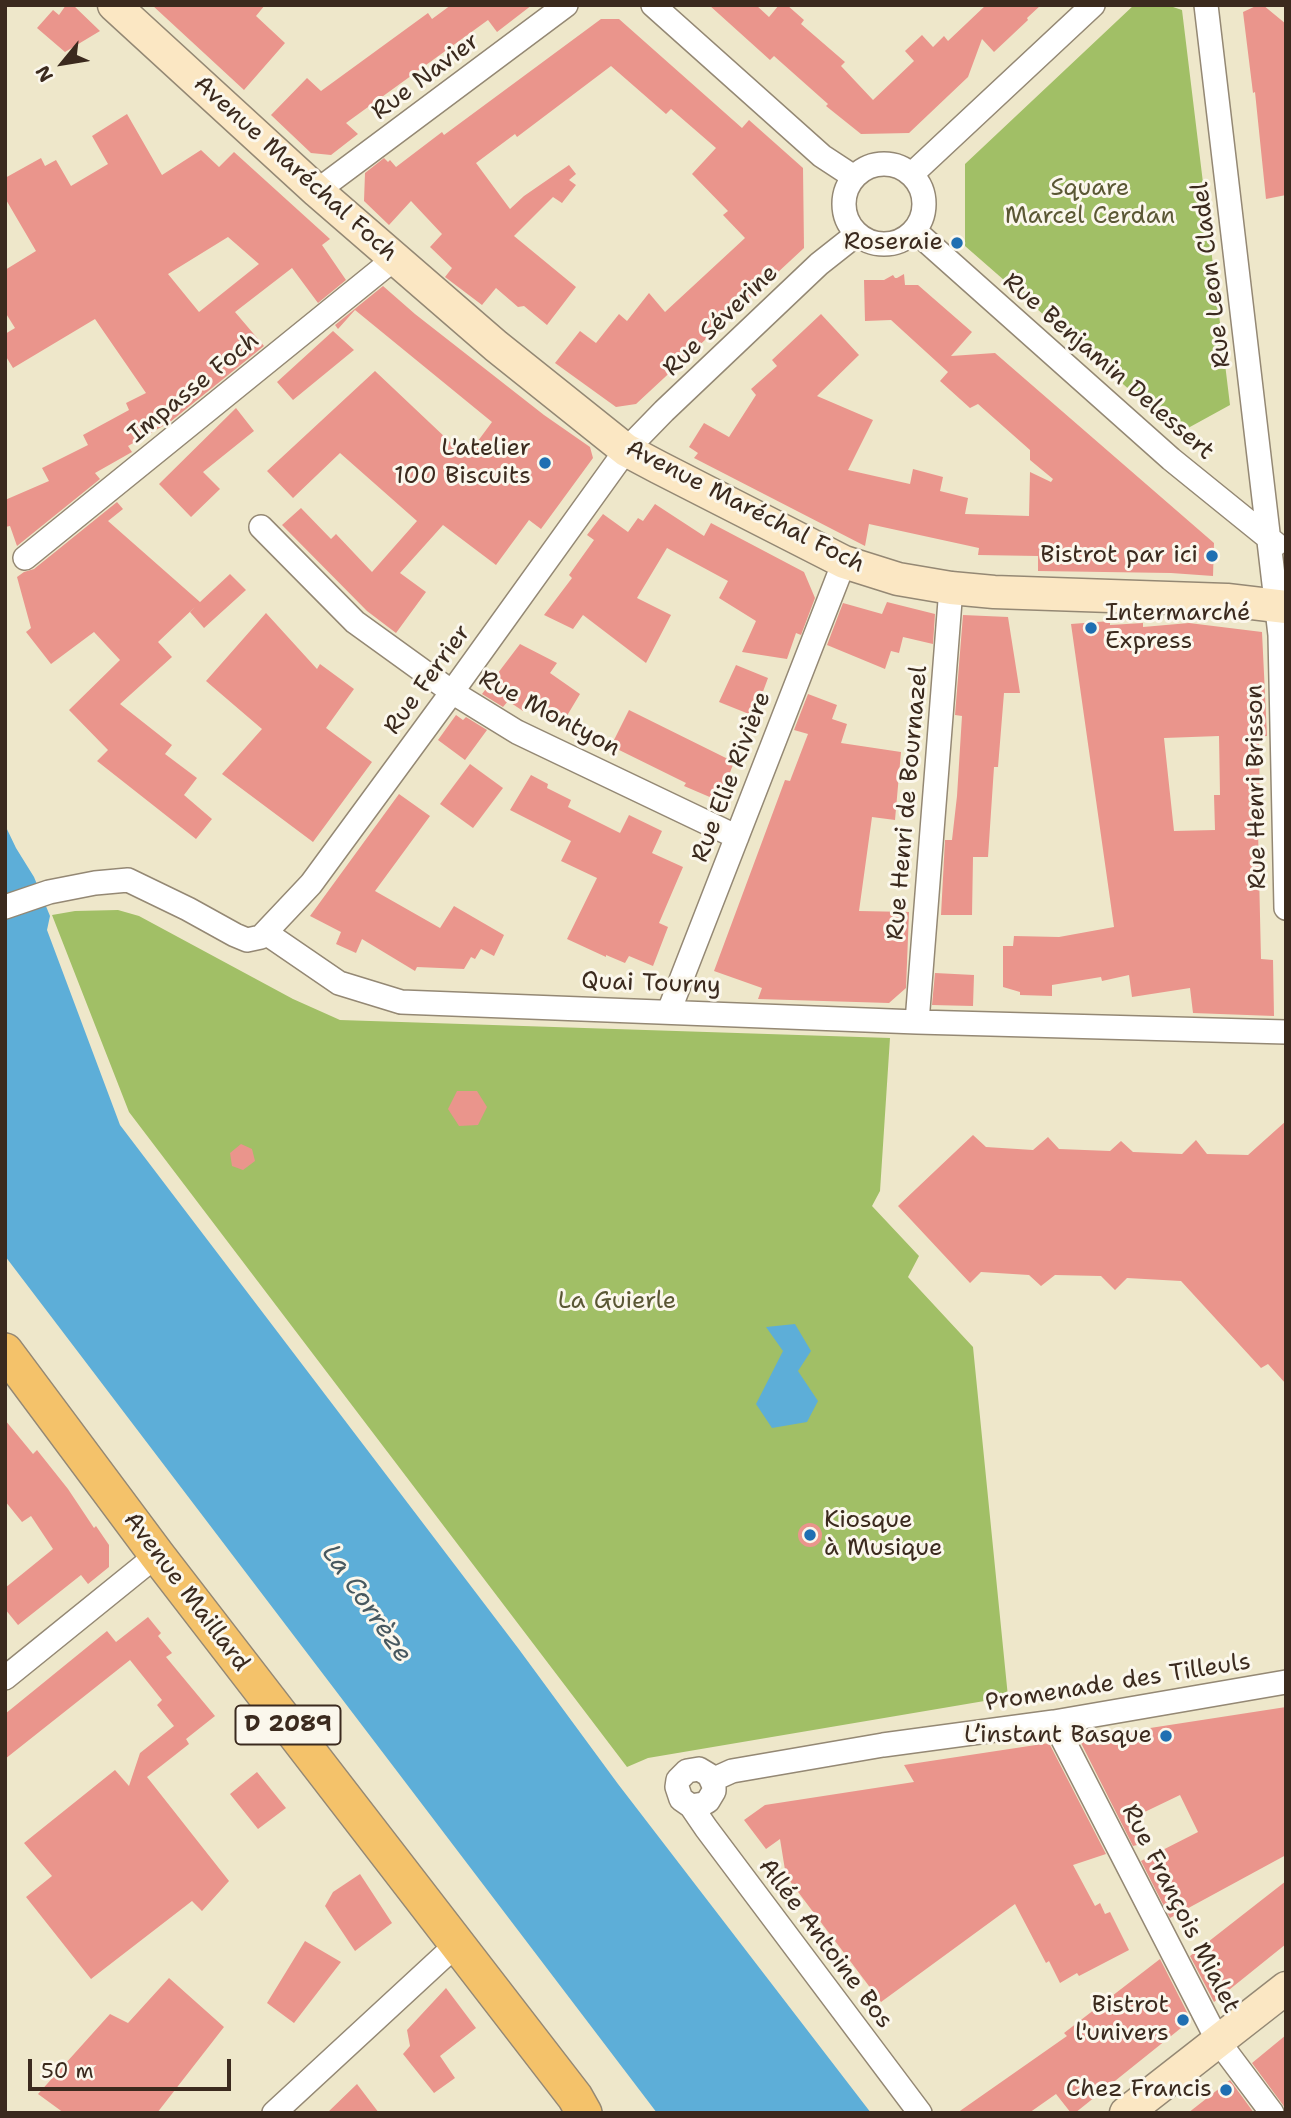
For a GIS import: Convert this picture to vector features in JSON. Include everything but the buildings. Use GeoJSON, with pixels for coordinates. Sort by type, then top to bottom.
{"type":"FeatureCollection","features":[{"type":"Feature","properties":{"kind":"main road","name":"Avenue Maillard"},"geometry":{"type":"LineString","coordinates":[[11,1371],[157,1555],[584,2107]]}},
{"type":"Feature","properties":{"kind":"street","name":"Avenue Maréchal Foch"},"geometry":{"type":"LineString","coordinates":[[114,5],[394,259],[496,346],[626,450],[844,562],[898,579],[994,592],[1227,600],[1282,607]]}},
{"type":"Feature","properties":{"kind":"street","name":"Rue Navier"},"geometry":{"type":"LineString","coordinates":[[317,191],[566,5]]}},
{"type":"Feature","properties":{"kind":"street"},"geometry":{"type":"LineString","coordinates":[[653,5],[822,156],[854,177]]}},
{"type":"Feature","properties":{"kind":"street"},"geometry":{"type":"LineString","coordinates":[[912,174],[1093,5]]}},
{"type":"Feature","properties":{"kind":"street","name":"Rue Leon Cladel"},"geometry":{"type":"LineString","coordinates":[[1206,5],[1278,546]]}},
{"type":"Feature","properties":{"kind":"street"},"geometry":{"type":"LineString","coordinates":[[876,164],[901,167],[912,174],[924,196],[925,208],[915,231],[893,244],[881,245],[857,234],[849,224],[844,200],[854,177],[876,164]]}},
{"type":"Feature","properties":{"kind":"street","name":"Rue Benjamin Delessert"},"geometry":{"type":"LineString","coordinates":[[915,231],[1171,459],[1278,546]]}},
{"type":"Feature","properties":{"kind":"street","name":"Rue Séverine"},"geometry":{"type":"LineString","coordinates":[[626,450],[819,264],[857,234]]}},
{"type":"Feature","properties":{"kind":"street","name":"Impasse Foch"},"geometry":{"type":"LineString","coordinates":[[25,558],[394,259]]}},
{"type":"Feature","properties":{"kind":"street","name":"Rue Ferrier"},"geometry":{"type":"LineString","coordinates":[[266,933],[311,884],[626,450]]}},
{"type":"Feature","properties":{"kind":"street","name":"Rue Montyon"},"geometry":{"type":"LineString","coordinates":[[261,527],[355,622],[452,692],[517,732],[737,837]]}},
{"type":"Feature","properties":{"kind":"street","name":"Rue Henri Brisson"},"geometry":{"type":"LineString","coordinates":[[1278,546],[1282,607],[1280,635],[1286,908]]}},
{"type":"Feature","properties":{"kind":"street","name":"Rue Elie Rivière"},"geometry":{"type":"LineString","coordinates":[[669,1011],[844,562]]}},
{"type":"Feature","properties":{"kind":"street","name":"Rue Henri de Bournazel"},"geometry":{"type":"LineString","coordinates":[[917,1022],[951,588]]}},
{"type":"Feature","properties":{"kind":"street"},"geometry":{"type":"LineString","coordinates":[[5,907],[49,892],[128,880],[247,940],[266,933]]}},
{"type":"Feature","properties":{"kind":"street","name":"Quai Tourny"},"geometry":{"type":"LineString","coordinates":[[266,933],[339,983],[401,1002],[917,1022],[1286,1032]]}},
{"type":"Feature","properties":{"kind":"street"},"geometry":{"type":"LineString","coordinates":[[5,1678],[157,1555]]}},
{"type":"Feature","properties":{"kind":"street","name":"Promenade des Tilleuls"},"geometry":{"type":"LineString","coordinates":[[712,1780],[732,1771],[883,1745],[1055,1721],[1286,1682]]}},
{"type":"Feature","properties":{"kind":"street","name":"Rue François Mialet"},"geometry":{"type":"LineString","coordinates":[[1055,1721],[1218,2041],[1272,2113]]}},
{"type":"Feature","properties":{"kind":"street"},"geometry":{"type":"LineString","coordinates":[[692,1769],[699,1769],[709,1775],[714,1791],[708,1801],[697,1806],[691,1805],[681,1798],[677,1787],[681,1775],[692,1769]]}},
{"type":"Feature","properties":{"kind":"street","name":"Allée Antoine Bos"},"geometry":{"type":"LineString","coordinates":[[691,1805],[920,2113]]}},
{"type":"Feature","properties":{"kind":"street"},"geometry":{"type":"LineString","coordinates":[[274,2113],[457,1944]]}},
{"type":"Feature","properties":{"kind":"street"},"geometry":{"type":"LineString","coordinates":[[1126,2113],[1286,1988]]}},
{"type":"Feature","properties":{"kind":"green space","name":"Square Marcel Cerdan"},"geometry":{"type":"Polygon","coordinates":[[[1134,5],[1167,5],[1182,10],[1230,405],[1179,433],[965,246],[965,164],[1134,5]]]}},
{"type":"Feature","properties":{"kind":"green space","name":"La Guierle"},"geometry":{"type":"Polygon","coordinates":[[[118,910],[139,916],[293,999],[340,1020],[890,1038],[880,1191],[872,1206],[919,1256],[908,1277],[973,1347],[1008,1697],[648,1758],[627,1767],[129,1112],[52,915],[75,911],[118,910]]]}},
{"type":"Feature","properties":{"kind":"water","name":"La Corrèze"},"geometry":{"type":"Polygon","coordinates":[[[5,825],[34,877],[50,916],[47,930],[120,1125],[518,1648],[618,1784],[871,2113],[657,2113],[5,1256],[5,825]]]}},
{"type":"Feature","properties":{"kind":"water"},"geometry":{"type":"Polygon","coordinates":[[[795,1324],[811,1351],[798,1371],[818,1401],[807,1422],[772,1428],[756,1404],[783,1351],[766,1327],[795,1324]]]}},
{"type":"Feature","properties":{"kind":"place","name":"Roseraie"},"geometry":{"type":"Point","coordinates":[957,243]}},
{"type":"Feature","properties":{"kind":"place","name":"L'atelier 100 Biscuits"},"geometry":{"type":"Point","coordinates":[545,463]}},
{"type":"Feature","properties":{"kind":"place","name":"Bistrot par ici"},"geometry":{"type":"Point","coordinates":[1212,556]}},
{"type":"Feature","properties":{"kind":"place","name":"Intermarché Express"},"geometry":{"type":"Point","coordinates":[1091,628]}},
{"type":"Feature","properties":{"kind":"place","name":"Kiosque à Musique"},"geometry":{"type":"Point","coordinates":[810,1535]}},
{"type":"Feature","properties":{"kind":"place","name":"L’instant Basque"},"geometry":{"type":"Point","coordinates":[1166,1736]}},
{"type":"Feature","properties":{"kind":"place","name":"Bistrot l'univers"},"geometry":{"type":"Point","coordinates":[1183,2020]}},
{"type":"Feature","properties":{"kind":"place","name":"Chez Francis"},"geometry":{"type":"Point","coordinates":[1226,2090]}}]}
